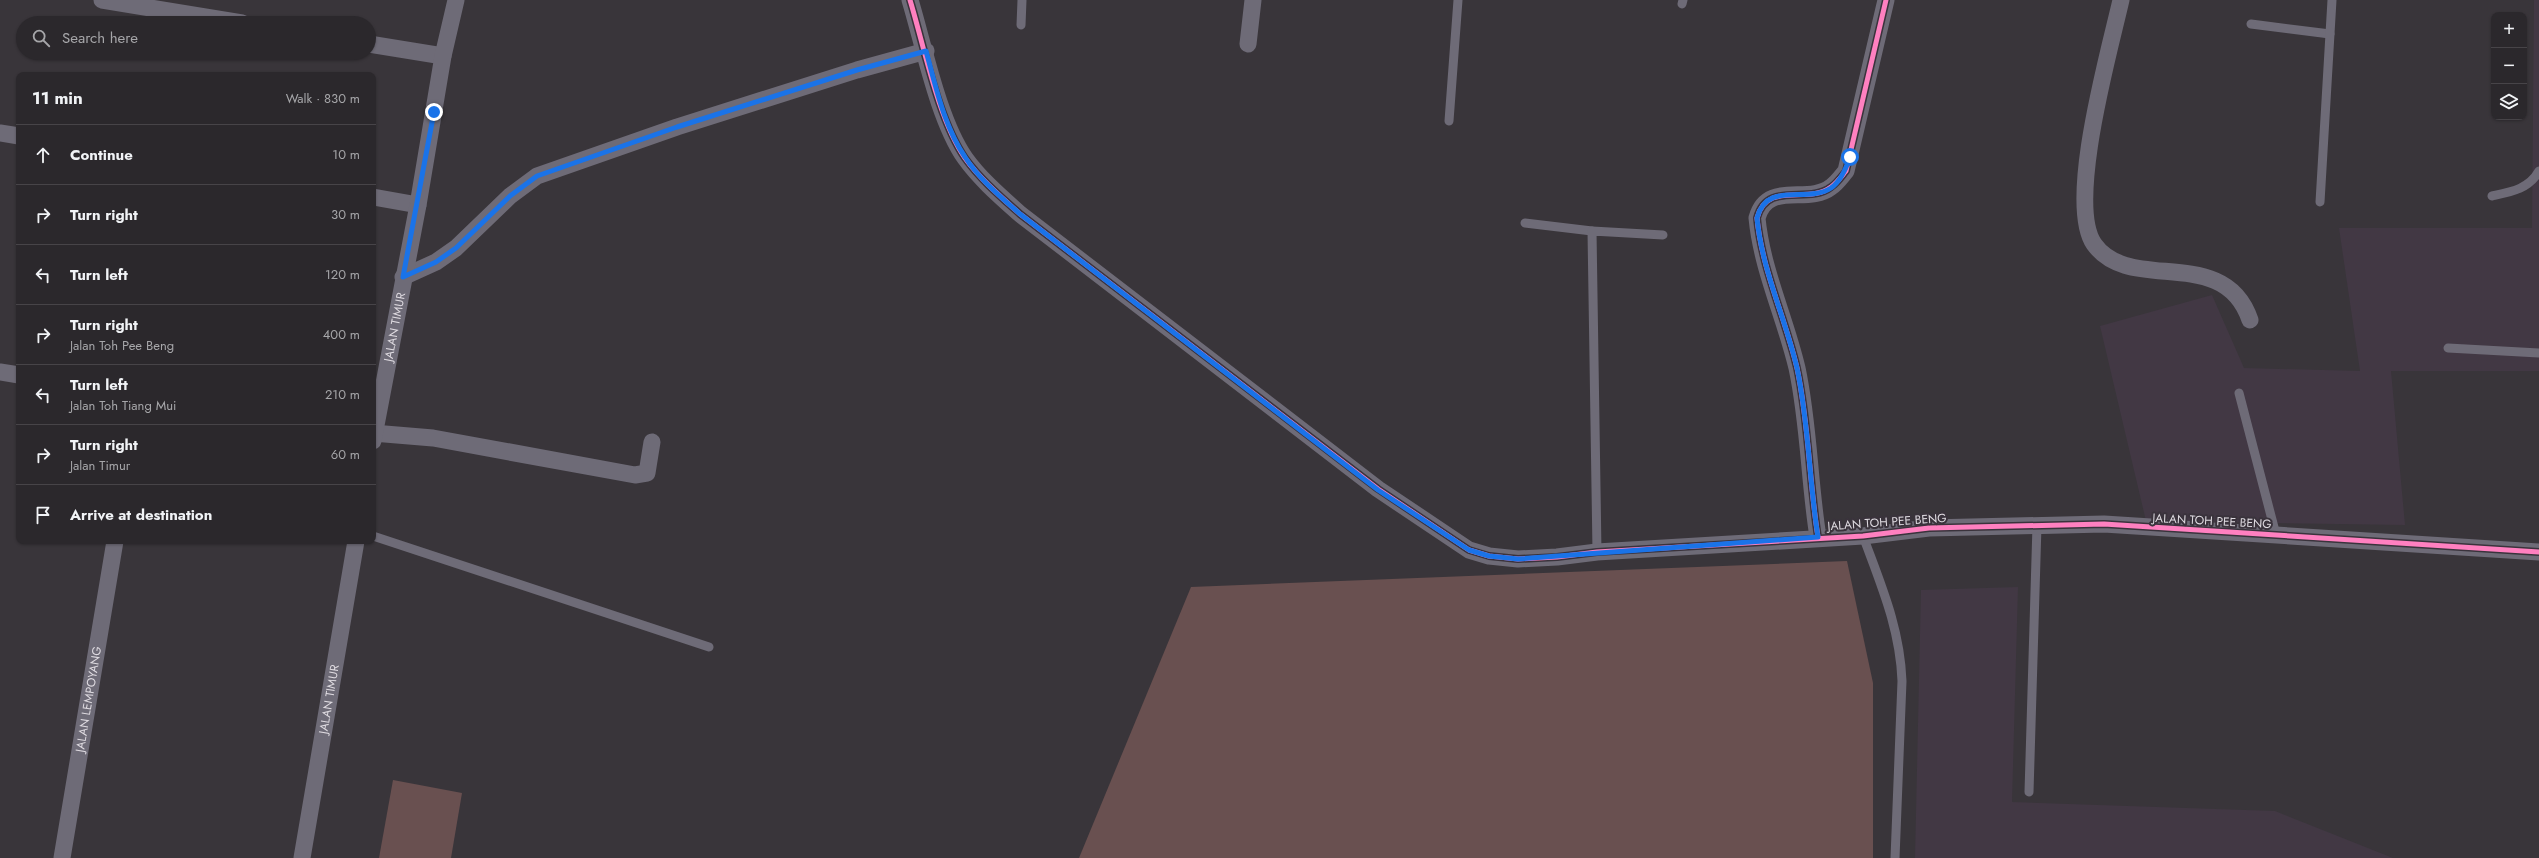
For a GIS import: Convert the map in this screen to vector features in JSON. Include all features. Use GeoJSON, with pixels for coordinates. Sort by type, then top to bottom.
{"type":"FeatureCollection","features":[{"type":"Feature","properties":{"kind":"street","name":"JALAN TIMUR"},"geometry":{"type":"LineString","coordinates":[[376,420],[418,205],[443,56],[456,0]]}},
{"type":"Feature","properties":{"kind":"street","name":"JALAN TOH PEE BENG"},"geometry":{"type":"LineString","coordinates":[[910,0],[952,134],[965,158],[987,183],[1020,214],[1378,490],[1469,550],[1489,556],[1518,559],[1557,558],[1597,552],[1818,537],[1863,536],[1929,528],[2037,524],[2104,524],[2539,552]]}},
{"type":"Feature","properties":{"kind":"street"},"geometry":{"type":"LineString","coordinates":[[1248,44],[1252,0]]}},
{"type":"Feature","properties":{"kind":"street"},"geometry":{"type":"LineString","coordinates":[[1818,537],[1812,495],[1804,405],[1791,345],[1768,277],[1757,218],[1759,209],[1773,198],[1819,192],[1831,188],[1846,171],[1886,0]]}},
{"type":"Feature","properties":{"kind":"street"},"geometry":{"type":"LineString","coordinates":[[2121,0],[2091,133],[2085,179],[2086,218],[2094,244],[2115,263],[2199,275],[2230,288],[2244,304],[2250,320]]}},
{"type":"Feature","properties":{"kind":"street"},"geometry":{"type":"LineString","coordinates":[[110,1],[200,16]]}},
{"type":"Feature","properties":{"kind":"street"},"geometry":{"type":"LineString","coordinates":[[376,45],[443,56]]}},
{"type":"Feature","properties":{"kind":"street"},"geometry":{"type":"LineString","coordinates":[[403,277],[436,262],[456,248],[510,196],[525,184],[544,173],[677,127],[857,70],[926,51]]}},
{"type":"Feature","properties":{"kind":"street"},"geometry":{"type":"LineString","coordinates":[[0,133],[16,136]]}},
{"type":"Feature","properties":{"kind":"street"},"geometry":{"type":"LineString","coordinates":[[376,198],[418,205]]}},
{"type":"Feature","properties":{"kind":"street"},"geometry":{"type":"LineString","coordinates":[[0,372],[16,375]]}},
{"type":"Feature","properties":{"kind":"street"},"geometry":{"type":"LineString","coordinates":[[376,436],[433,438],[635,475],[646,472],[652,442]]}},
{"type":"Feature","properties":{"kind":"street","name":"JALAN LEMPOYANG"},"geometry":{"type":"LineString","coordinates":[[62,858],[114,544]]}},
{"type":"Feature","properties":{"kind":"street","name":"JALAN TIMUR"},"geometry":{"type":"LineString","coordinates":[[302,858],[355,544]]}},
{"type":"Feature","properties":{"kind":"lane"},"geometry":{"type":"LineString","coordinates":[[1021,25],[1022,0]]}},
{"type":"Feature","properties":{"kind":"lane"},"geometry":{"type":"LineString","coordinates":[[1449,121],[1458,0]]}},
{"type":"Feature","properties":{"kind":"lane"},"geometry":{"type":"LineString","coordinates":[[2320,202],[2332,0]]}},
{"type":"Feature","properties":{"kind":"lane"},"geometry":{"type":"LineString","coordinates":[[2251,24],[2330,34]]}},
{"type":"Feature","properties":{"kind":"lane"},"geometry":{"type":"LineString","coordinates":[[2492,196],[2520,190],[2535,179],[2539,171]]}},
{"type":"Feature","properties":{"kind":"lane"},"geometry":{"type":"LineString","coordinates":[[1525,223],[1592,231],[1663,235]]}},
{"type":"Feature","properties":{"kind":"lane"},"geometry":{"type":"LineString","coordinates":[[1592,231],[1597,552]]}},
{"type":"Feature","properties":{"kind":"lane"},"geometry":{"type":"LineString","coordinates":[[2448,348],[2539,353]]}},
{"type":"Feature","properties":{"kind":"lane"},"geometry":{"type":"LineString","coordinates":[[2239,393],[2276,535]]}},
{"type":"Feature","properties":{"kind":"lane"},"geometry":{"type":"LineString","coordinates":[[2029,792],[2037,524]]}},
{"type":"Feature","properties":{"kind":"lane"},"geometry":{"type":"LineString","coordinates":[[1863,536],[1897,631],[1901,654],[1902,681],[1895,858]]}},
{"type":"Feature","properties":{"kind":"lane"},"geometry":{"type":"LineString","coordinates":[[376,537],[709,647]]}},
{"type":"Feature","properties":{"kind":"shaded area"},"geometry":{"type":"Polygon","coordinates":[[[2534,0],[2539,0],[2539,371],[2391,371],[2405,525],[2146,521],[2100,326],[2212,295],[2244,368],[2360,371],[2339,228],[2532,228],[2534,0]]]}},
{"type":"Feature","properties":{"kind":"shaded area"},"geometry":{"type":"Polygon","coordinates":[[[1847,561],[1873,683],[1873,858],[1079,858],[1191,587],[1847,561]]]}},
{"type":"Feature","properties":{"kind":"shaded area"},"geometry":{"type":"Polygon","coordinates":[[[2018,587],[2012,802],[2275,811],[2393,858],[1915,858],[1921,590],[2018,587]]]}},
{"type":"Feature","properties":{"kind":"shaded area"},"geometry":{"type":"Polygon","coordinates":[[[393,780],[462,793],[451,858],[379,858],[393,780]]]}},
{"type":"Feature","properties":{"kind":"cycle path"},"geometry":{"type":"LineString","coordinates":[[910,0],[939,103],[955,142],[965,158],[991,188],[1020,214],[1378,489],[1469,550],[1489,556],[1518,559],[1557,557],[1597,552],[1863,536],[1929,528],[2104,524],[2539,552]]}},
{"type":"Feature","properties":{"kind":"cycle path"},"geometry":{"type":"LineString","coordinates":[[1818,537],[1807,431],[1797,368],[1769,275],[1757,218],[1762,206],[1770,200],[1779,196],[1822,192],[1831,187],[1846,171],[1886,0]]}},
{"type":"Feature","properties":{"kind":"route"},"geometry":{"type":"LineString","coordinates":[[434,112],[418,205],[403,277],[436,262],[467,240],[510,196],[537,176],[559,167],[677,127],[857,70],[926,51],[940,102],[952,134],[965,158],[987,183],[1020,214],[1378,490],[1469,550],[1489,556],[1518,559],[1557,558],[1597,552],[1818,537],[1812,495],[1804,405],[1797,368],[1784,321],[1768,277],[1758,234],[1757,218],[1759,209],[1765,202],[1773,198],[1789,194],[1819,192],[1831,188],[1846,171],[1850,157]]}}]}
